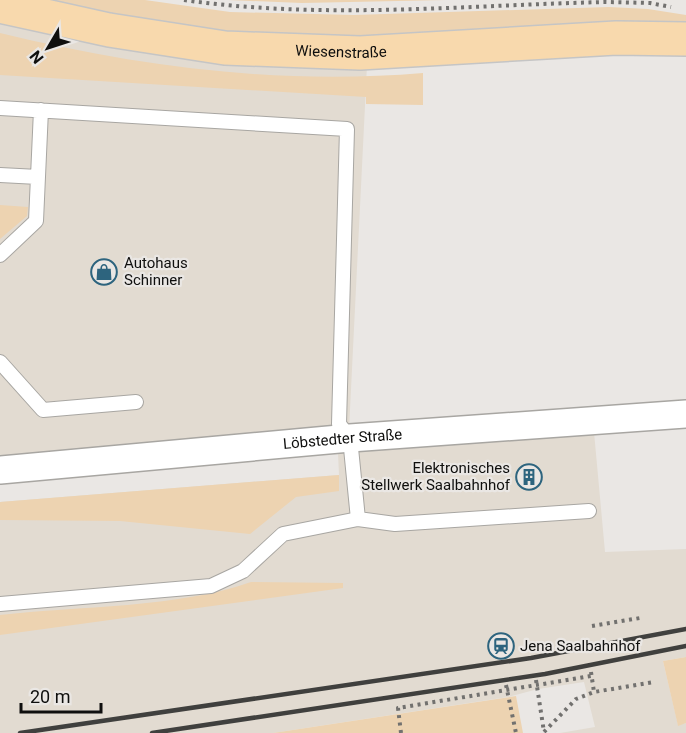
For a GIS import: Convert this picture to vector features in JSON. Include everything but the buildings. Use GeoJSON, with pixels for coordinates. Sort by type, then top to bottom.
{"type":"FeatureCollection","features":[{"type":"Feature","properties":{"kind":"main road","name":"Wiesenstraße"},"geometry":{"type":"LineString","coordinates":[[0,6],[109,30],[225,48],[360,53],[616,38],[681,24]]}},
{"type":"Feature","properties":{"kind":"street","name":"Löbstedter Straße"},"geometry":{"type":"LineString","coordinates":[[0,470],[350,438],[686,414]]}},
{"type":"Feature","properties":{"kind":"lane"},"geometry":{"type":"LineString","coordinates":[[0,108],[347,129],[339,424],[350,438],[358,519]]}},
{"type":"Feature","properties":{"kind":"lane"},"geometry":{"type":"LineString","coordinates":[[0,255],[36,221],[41,110]]}},
{"type":"Feature","properties":{"kind":"lane"},"geometry":{"type":"LineString","coordinates":[[0,175],[38,177]]}},
{"type":"Feature","properties":{"kind":"lane"},"geometry":{"type":"LineString","coordinates":[[0,362],[43,410],[136,402]]}},
{"type":"Feature","properties":{"kind":"lane"},"geometry":{"type":"LineString","coordinates":[[0,604],[211,586],[243,571],[283,534],[358,519],[395,524],[589,511]]}},
{"type":"Feature","properties":{"kind":"path"},"geometry":{"type":"LineString","coordinates":[[184,0],[229,6],[304,9],[650,3],[681,24]]}},
{"type":"Feature","properties":{"kind":"path"},"geometry":{"type":"LineString","coordinates":[[592,626],[640,618]]}},
{"type":"Feature","properties":{"kind":"path"},"geometry":{"type":"LineString","coordinates":[[401,733],[398,708],[591,674],[594,692]]}},
{"type":"Feature","properties":{"kind":"path"},"geometry":{"type":"LineString","coordinates":[[544,732],[576,699],[594,692],[654,682]]}},
{"type":"Feature","properties":{"kind":"path"},"geometry":{"type":"LineString","coordinates":[[537,685],[544,732]]}},
{"type":"Feature","properties":{"kind":"path"},"geometry":{"type":"LineString","coordinates":[[507,687],[516,733]]}},
{"type":"Feature","properties":{"kind":"shaded area"},"geometry":{"type":"Polygon","coordinates":[[[35,0],[145,0],[230,12],[354,15],[609,7],[648,9],[686,15],[686,23],[358,38],[228,34],[119,19],[35,0]]]}},
{"type":"Feature","properties":{"kind":"shaded area"},"geometry":{"type":"Polygon","coordinates":[[[228,0],[446,0],[302,3],[228,0]]]}},
{"type":"Feature","properties":{"kind":"shaded area"},"geometry":{"type":"Polygon","coordinates":[[[0,21],[367,65],[349,430],[0,459],[0,21]]]}},
{"type":"Feature","properties":{"kind":"shaded area"},"geometry":{"type":"Polygon","coordinates":[[[0,33],[105,55],[210,70],[316,77],[423,73],[423,105],[366,104],[366,97],[0,75],[0,33]]]}},
{"type":"Feature","properties":{"kind":"shaded area"},"geometry":{"type":"Polygon","coordinates":[[[0,205],[28,207],[27,216],[0,239],[0,205]]]}},
{"type":"Feature","properties":{"kind":"shaded area"},"geometry":{"type":"Polygon","coordinates":[[[594,432],[605,552],[686,549],[686,657],[663,661],[678,725],[686,723],[686,733],[560,733],[595,727],[584,682],[538,689],[508,697],[273,733],[0,733],[0,502],[339,475],[338,453],[594,432]]]}},
{"type":"Feature","properties":{"kind":"shaded area"},"geometry":{"type":"Polygon","coordinates":[[[339,475],[339,491],[296,497],[250,534],[120,521],[0,520],[0,502],[339,475]]]}},
{"type":"Feature","properties":{"kind":"shaded area"},"geometry":{"type":"Polygon","coordinates":[[[251,582],[343,583],[343,588],[0,635],[0,615],[128,605],[192,597],[223,591],[251,582]]]}},
{"type":"Feature","properties":{"kind":"shaded area"},"geometry":{"type":"Polygon","coordinates":[[[686,657],[686,723],[678,726],[663,661],[686,657]]]}},
{"type":"Feature","properties":{"kind":"shaded area"},"geometry":{"type":"Polygon","coordinates":[[[516,696],[523,733],[273,733],[516,696]]]}},
{"type":"Feature","properties":{"kind":"railway"},"geometry":{"type":"LineString","coordinates":[[20,733],[531,658],[686,629]]}},
{"type":"Feature","properties":{"kind":"railway"},"geometry":{"type":"LineString","coordinates":[[152,733],[545,674],[686,646]]}},
{"type":"Feature","properties":{"kind":"place","name":"Autohaus Schinner"},"geometry":{"type":"Point","coordinates":[104,272]}},
{"type":"Feature","properties":{"kind":"place","name":"Elektronisches Stellwerk Saalbahnhof"},"geometry":{"type":"Point","coordinates":[529,477]}},
{"type":"Feature","properties":{"kind":"place","name":"Jena Saalbahnhof"},"geometry":{"type":"Point","coordinates":[501,646]}}]}
